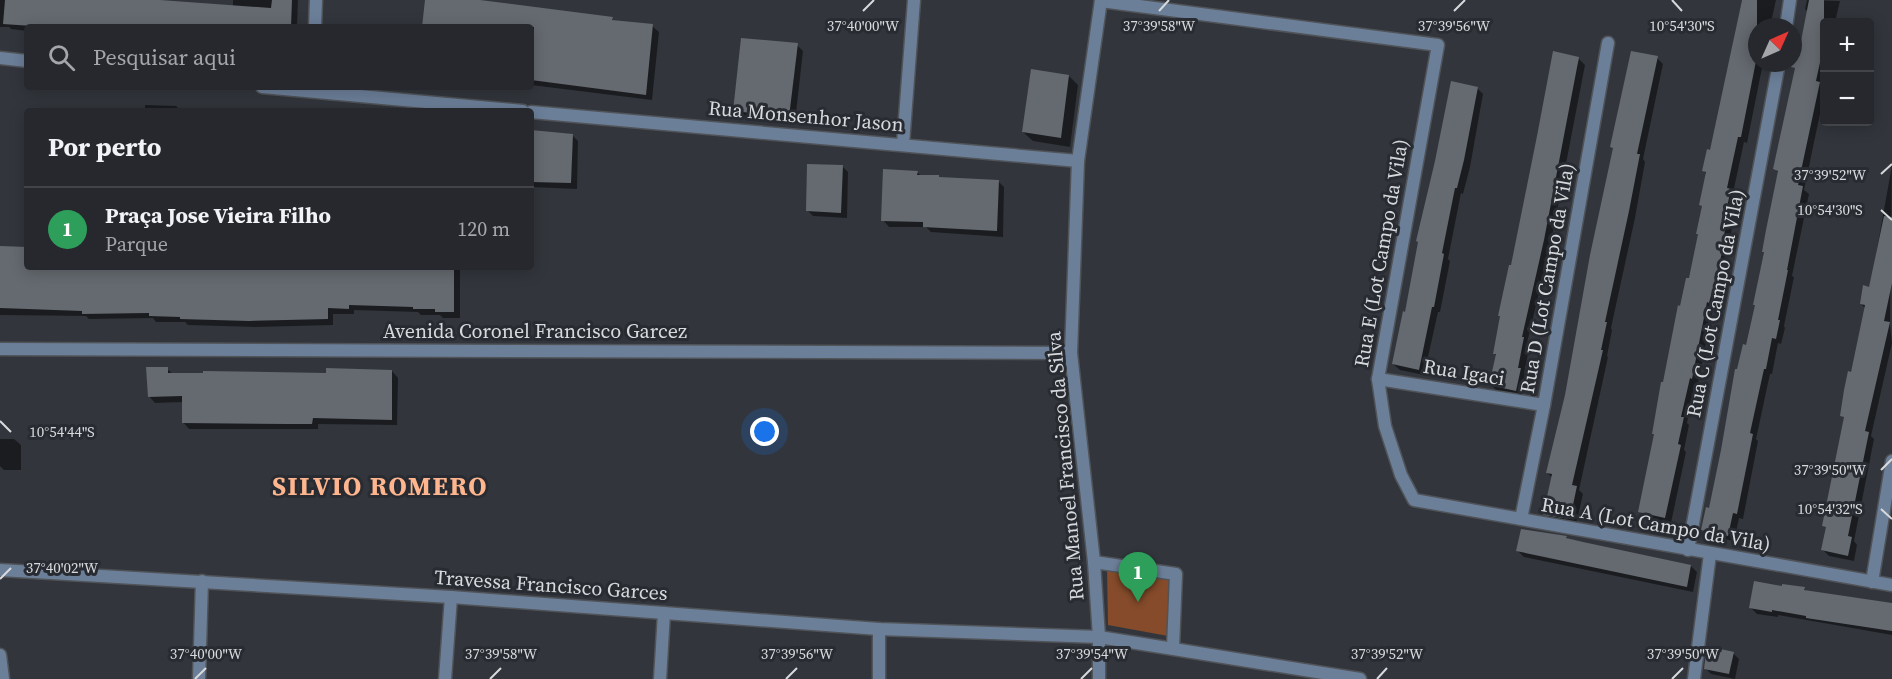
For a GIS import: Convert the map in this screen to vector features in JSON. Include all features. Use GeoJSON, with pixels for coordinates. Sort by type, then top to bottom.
{"type":"FeatureCollection","features":[{"type":"Feature","properties":{"kind":"street"},"geometry":{"type":"LineString","coordinates":[[315,24],[316,0]]}},
{"type":"Feature","properties":{"kind":"street"},"geometry":{"type":"LineString","coordinates":[[903,144],[914,0]]}},
{"type":"Feature","properties":{"kind":"street"},"geometry":{"type":"LineString","coordinates":[[1787,18],[1790,0]]}},
{"type":"Feature","properties":{"kind":"street","name":"Rua E (Lot Campo da Vila)"},"geometry":{"type":"LineString","coordinates":[[1101,1],[1438,45],[1378,379],[1385,426],[1401,475],[1413,500]]}},
{"type":"Feature","properties":{"kind":"street","name":"Rua Manoel Francisco da Silva"},"geometry":{"type":"LineString","coordinates":[[1098,679],[1099,637],[1094,562],[1071,353],[1078,161],[1101,1]]}},
{"type":"Feature","properties":{"kind":"street","name":"Rua D (Lot Campo da Vila)"},"geometry":{"type":"LineString","coordinates":[[1521,519],[1544,405],[1608,43]]}},
{"type":"Feature","properties":{"kind":"street"},"geometry":{"type":"LineString","coordinates":[[0,58],[24,61]]}},
{"type":"Feature","properties":{"kind":"street","name":"Rua C (Lot Campo da Vila)"},"geometry":{"type":"LineString","coordinates":[[1688,549],[1777,72]]}},
{"type":"Feature","properties":{"kind":"street"},"geometry":{"type":"LineString","coordinates":[[311,90],[493,108]]}},
{"type":"Feature","properties":{"kind":"street","name":"Rua Monsenhor Jason"},"geometry":{"type":"LineString","coordinates":[[534,112],[1078,161]]}},
{"type":"Feature","properties":{"kind":"street","name":"Avenida Coronel Francisco Garcez"},"geometry":{"type":"LineString","coordinates":[[0,349],[1071,353]]}},
{"type":"Feature","properties":{"kind":"street","name":"Rua Igaci"},"geometry":{"type":"LineString","coordinates":[[1378,379],[1544,405]]}},
{"type":"Feature","properties":{"kind":"street"},"geometry":{"type":"LineString","coordinates":[[1872,582],[1892,461]]}},
{"type":"Feature","properties":{"kind":"street","name":"Rua A (Lot Campo da Vila)"},"geometry":{"type":"LineString","coordinates":[[1413,500],[1892,585]]}},
{"type":"Feature","properties":{"kind":"street"},"geometry":{"type":"LineString","coordinates":[[1694,679],[1710,554]]}},
{"type":"Feature","properties":{"kind":"street"},"geometry":{"type":"LineString","coordinates":[[1094,562],[1176,574],[1173,648]]}},
{"type":"Feature","properties":{"kind":"street","name":"Travessa Francisco Garces"},"geometry":{"type":"LineString","coordinates":[[0,570],[451,597],[879,629],[1099,637],[1360,679]]}},
{"type":"Feature","properties":{"kind":"street"},"geometry":{"type":"LineString","coordinates":[[199,679],[202,581]]}},
{"type":"Feature","properties":{"kind":"street"},"geometry":{"type":"LineString","coordinates":[[445,679],[451,597]]}},
{"type":"Feature","properties":{"kind":"street"},"geometry":{"type":"LineString","coordinates":[[660,679],[664,613]]}},
{"type":"Feature","properties":{"kind":"street"},"geometry":{"type":"LineString","coordinates":[[879,629],[879,679]]}},
{"type":"Feature","properties":{"kind":"street"},"geometry":{"type":"LineString","coordinates":[[0,655],[3,679]]}},
{"type":"Feature","properties":{"kind":"shaded area"},"geometry":{"type":"Polygon","coordinates":[[[1107,568],[1170,579],[1168,636],[1108,625],[1107,568]]]}},
{"type":"Feature","properties":{"kind":"building"},"geometry":{"type":"Polygon","coordinates":[[[5,0],[160,0],[271,8],[272,0],[292,0],[291,24],[3,24],[5,0]]]}},
{"type":"Feature","properties":{"kind":"building"},"geometry":{"type":"Polygon","coordinates":[[[425,0],[480,0],[653,24],[646,95],[534,80],[534,24],[422,24],[425,0]]]}},
{"type":"Feature","properties":{"kind":"building"},"geometry":{"type":"Polygon","coordinates":[[[1742,0],[1757,0],[1757,18],[1748,18],[1748,72],[1754,72],[1741,137],[1738,137],[1727,188],[1731,189],[1725,216],[1728,217],[1720,253],[1722,253],[1709,303],[1707,302],[1692,379],[1690,378],[1681,417],[1684,417],[1678,444],[1681,445],[1665,518],[1638,512],[1654,434],[1652,434],[1661,382],[1663,382],[1678,305],[1680,306],[1686,278],[1689,278],[1698,234],[1696,234],[1702,206],[1699,205],[1706,172],[1702,171],[1707,149],[1710,150],[1742,0]]]}},
{"type":"Feature","properties":{"kind":"building"},"geometry":{"type":"Polygon","coordinates":[[[1809,0],[1824,0],[1824,18],[1820,18],[1820,62],[1816,81],[1820,82],[1798,185],[1803,186],[1778,320],[1780,320],[1776,339],[1772,338],[1766,369],[1764,369],[1750,433],[1753,434],[1737,514],[1733,513],[1728,536],[1701,530],[1706,507],[1709,508],[1735,369],[1737,369],[1743,344],[1746,345],[1755,305],[1753,305],[1764,252],[1762,252],[1778,171],[1773,169],[1794,72],[1802,72],[1802,36],[1809,0]]]}},
{"type":"Feature","properties":{"kind":"building"},"geometry":{"type":"Polygon","coordinates":[[[741,38],[798,43],[789,117],[733,111],[741,38]]]}},
{"type":"Feature","properties":{"kind":"building"},"geometry":{"type":"Polygon","coordinates":[[[1553,51],[1579,57],[1544,240],[1522,337],[1524,337],[1518,368],[1521,368],[1516,391],[1489,385],[1496,354],[1493,354],[1500,316],[1498,316],[1509,265],[1511,265],[1553,51]]]}},
{"type":"Feature","properties":{"kind":"building"},"geometry":{"type":"Polygon","coordinates":[[[1631,51],[1658,56],[1637,154],[1640,154],[1629,211],[1605,322],[1607,322],[1601,350],[1603,350],[1572,485],[1577,486],[1570,519],[1543,515],[1552,474],[1546,473],[1565,395],[1590,255],[1613,148],[1610,147],[1631,51]]]}},
{"type":"Feature","properties":{"kind":"building"},"geometry":{"type":"Polygon","coordinates":[[[1031,69],[1069,75],[1061,138],[1022,132],[1031,69]]]}},
{"type":"Feature","properties":{"kind":"building"},"geometry":{"type":"Polygon","coordinates":[[[1451,81],[1478,87],[1464,160],[1457,188],[1455,188],[1434,307],[1432,307],[1419,370],[1392,364],[1403,311],[1405,312],[1418,242],[1416,241],[1451,81]]]}},
{"type":"Feature","properties":{"kind":"building"},"geometry":{"type":"Polygon","coordinates":[[[534,130],[573,134],[571,183],[534,182],[534,130]]]}},
{"type":"Feature","properties":{"kind":"building"},"geometry":{"type":"Polygon","coordinates":[[[807,164],[843,165],[841,213],[806,211],[807,164]]]}},
{"type":"Feature","properties":{"kind":"building"},"geometry":{"type":"Polygon","coordinates":[[[883,169],[918,171],[917,175],[999,180],[997,231],[923,227],[923,222],[881,221],[883,169]]]}},
{"type":"Feature","properties":{"kind":"building"},"geometry":{"type":"Polygon","coordinates":[[[1884,216],[1892,217],[1892,283],[1884,321],[1890,322],[1865,431],[1869,432],[1848,536],[1852,537],[1848,556],[1821,550],[1826,527],[1822,526],[1844,417],[1840,416],[1844,390],[1848,371],[1851,372],[1865,305],[1860,304],[1863,285],[1869,287],[1884,216]]]}},
{"type":"Feature","properties":{"kind":"building"},"geometry":{"type":"Polygon","coordinates":[[[0,246],[24,247],[24,270],[454,270],[454,312],[435,312],[435,309],[413,309],[413,307],[349,305],[349,309],[328,308],[328,319],[249,321],[180,319],[180,317],[149,316],[149,313],[82,314],[82,311],[0,308],[0,246]]]}},
{"type":"Feature","properties":{"kind":"building"},"geometry":{"type":"Polygon","coordinates":[[[146,367],[168,367],[168,373],[203,373],[203,371],[326,373],[326,368],[392,370],[392,420],[313,418],[312,424],[182,423],[182,396],[148,397],[146,367]]]}},
{"type":"Feature","properties":{"kind":"building"},"geometry":{"type":"Polygon","coordinates":[[[1521,529],[1567,536],[1566,538],[1691,565],[1687,587],[1516,551],[1521,529]]]}},
{"type":"Feature","properties":{"kind":"building"},"geometry":{"type":"Polygon","coordinates":[[[1754,581],[1805,587],[1804,590],[1892,603],[1892,631],[1749,608],[1754,581]]]}},
{"type":"Feature","properties":{"kind":"building"},"geometry":{"type":"Polygon","coordinates":[[[1707,646],[1734,652],[1729,674],[1704,669],[1707,646]]]}},
{"type":"Feature","properties":{"kind":"place","name":"Praça Jose Vieira Filho"},"geometry":{"type":"Point","coordinates":[1138,602]}},
{"type":"Feature","properties":{"kind":"district","name":"SILVIO ROMERO"},"geometry":{"type":"Point","coordinates":[380,486]}}]}
